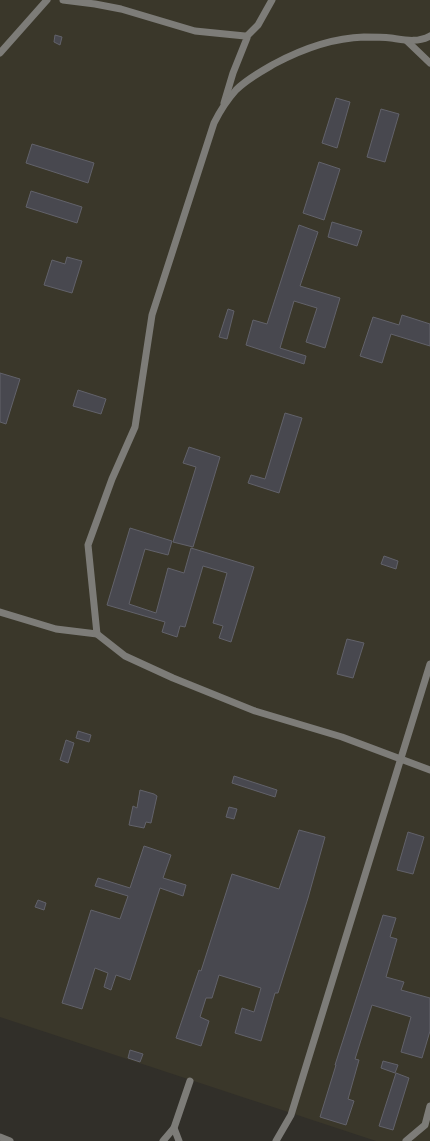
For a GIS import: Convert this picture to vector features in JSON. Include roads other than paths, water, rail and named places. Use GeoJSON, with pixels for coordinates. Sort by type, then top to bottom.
{"type":"FeatureCollection","features":[{"type":"Feature","properties":{"kind":"street"},"geometry":{"type":"LineString","coordinates":[[0,53],[47,0]]}},
{"type":"Feature","properties":{"kind":"street"},"geometry":{"type":"LineString","coordinates":[[63,0],[121,9],[195,30],[226,35],[242,35],[246,37]]}},
{"type":"Feature","properties":{"kind":"street"},"geometry":{"type":"LineString","coordinates":[[223,107],[246,37],[258,25],[272,0]]}},
{"type":"Feature","properties":{"kind":"street"},"geometry":{"type":"LineString","coordinates":[[97,634],[88,545],[112,479],[135,427],[152,315],[214,123],[223,107],[237,90],[254,75],[287,57],[316,45],[331,41],[362,37],[392,38],[407,41],[421,40],[430,36]]}},
{"type":"Feature","properties":{"kind":"street"},"geometry":{"type":"LineString","coordinates":[[407,41],[430,62]]}},
{"type":"Feature","properties":{"kind":"street"},"geometry":{"type":"LineString","coordinates":[[0,612],[56,629],[97,634],[125,656],[173,678],[255,711],[342,737],[430,770]]}},
{"type":"Feature","properties":{"kind":"street"},"geometry":{"type":"LineString","coordinates":[[276,1141],[291,1115],[430,664]]}},
{"type":"Feature","properties":{"kind":"street"},"geometry":{"type":"LineString","coordinates":[[163,1141],[174,1128],[190,1081]]}},
{"type":"Feature","properties":{"kind":"street"},"geometry":{"type":"LineString","coordinates":[[406,1141],[425,1125],[430,1106]]}},
{"type":"Feature","properties":{"kind":"street"},"geometry":{"type":"LineString","coordinates":[[174,1128],[179,1141]]}},
{"type":"Feature","properties":{"kind":"street"},"geometry":{"type":"LineString","coordinates":[[0,1137],[10,1141]]}}]}
